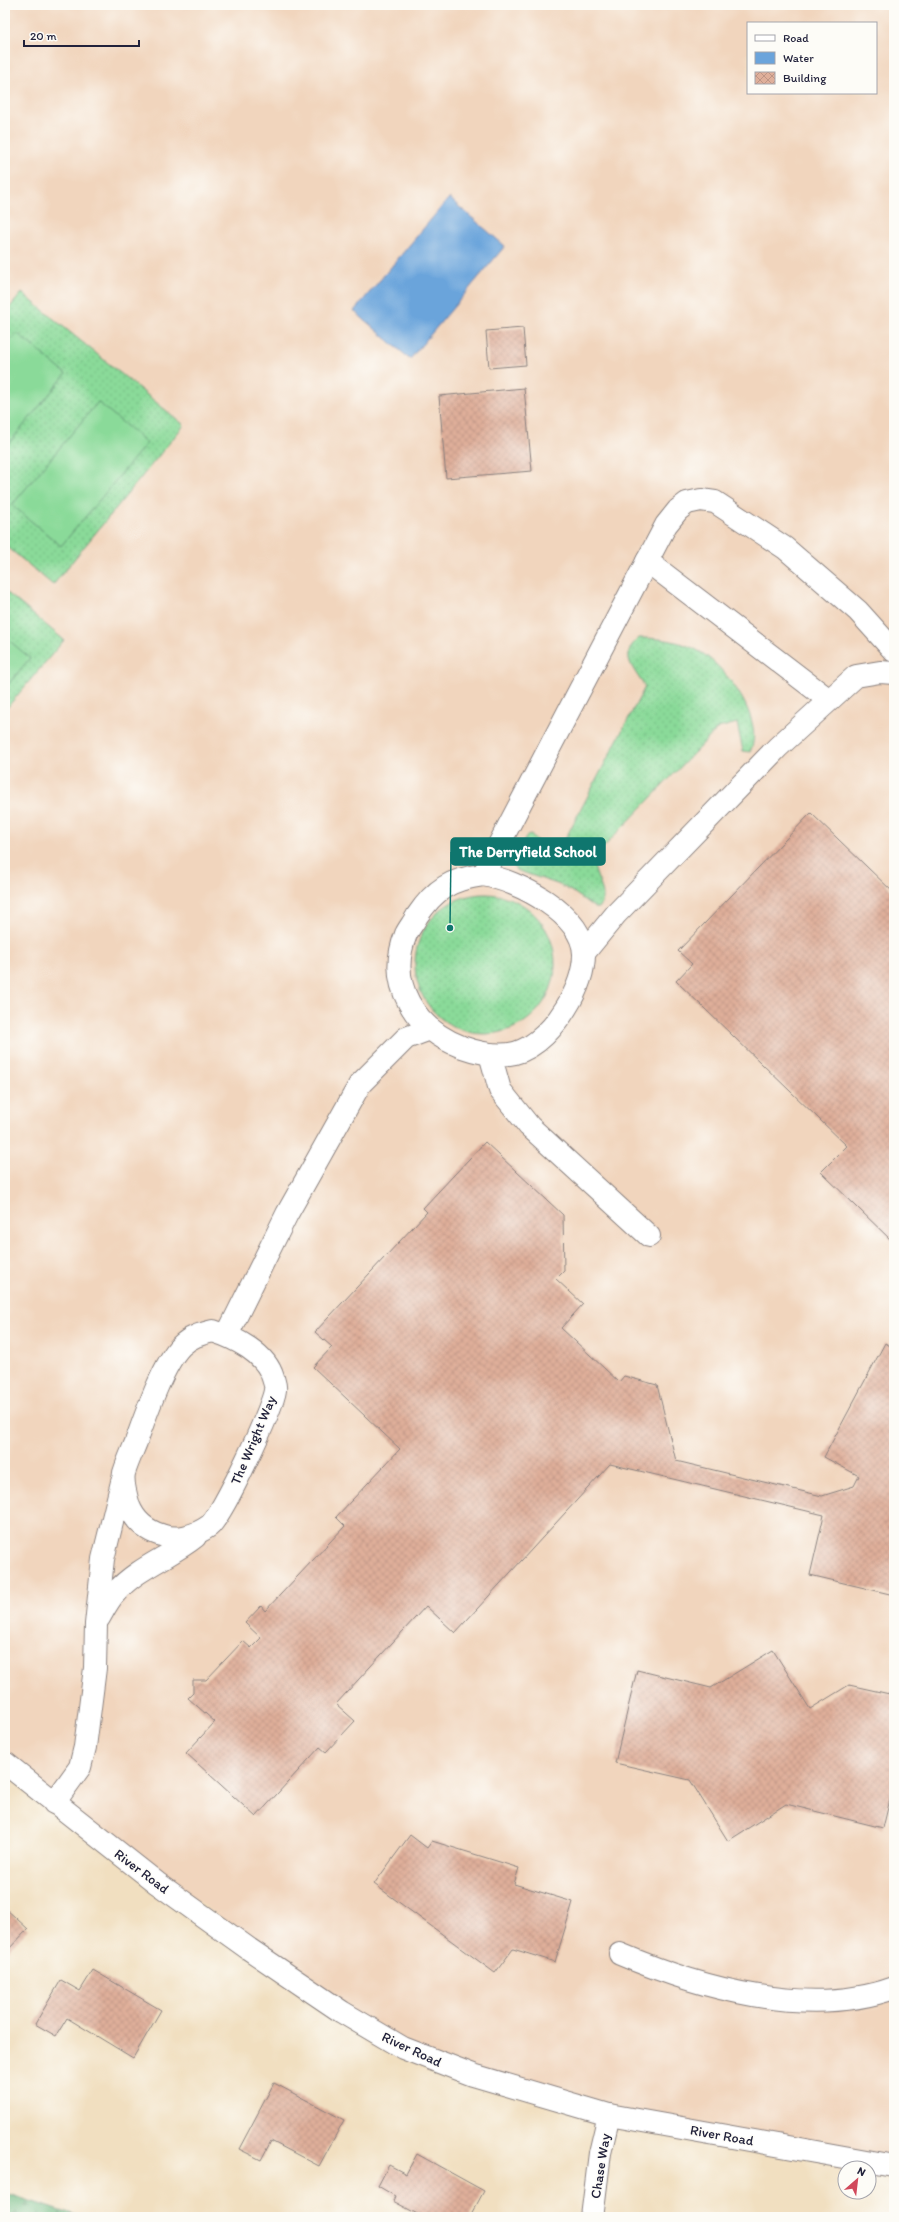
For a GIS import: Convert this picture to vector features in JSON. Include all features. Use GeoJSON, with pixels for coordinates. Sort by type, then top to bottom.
{"type":"FeatureCollection","features":[{"type":"Feature","properties":{"kind":"street"},"geometry":{"type":"LineString","coordinates":[[483,875],[666,525],[678,510],[688,503],[701,500],[715,502],[785,548],[858,610],[894,651]]}},
{"type":"Feature","properties":{"kind":"street"},"geometry":{"type":"LineString","coordinates":[[647,561],[829,700]]}},
{"type":"Feature","properties":{"kind":"street"},"geometry":{"type":"LineString","coordinates":[[584,953],[616,914],[762,763],[829,700],[856,676],[880,672],[894,673]]}},
{"type":"Feature","properties":{"kind":"street"},"geometry":{"type":"LineString","coordinates":[[483,875],[500,878],[532,892],[564,915],[578,934],[584,953],[579,982],[556,1024],[543,1038],[516,1053],[483,1054],[447,1041],[430,1029],[412,1010],[402,983],[399,963],[406,934],[425,905],[442,888],[460,878],[483,875]]}},
{"type":"Feature","properties":{"kind":"street"},"geometry":{"type":"LineString","coordinates":[[227,1335],[287,1214],[360,1084],[406,1038],[430,1029]]}},
{"type":"Feature","properties":{"kind":"street"},"geometry":{"type":"LineString","coordinates":[[490,1054],[500,1090],[529,1126],[650,1236]]}},
{"type":"Feature","properties":{"kind":"street","name":"The Wright Way"},"geometry":{"type":"LineString","coordinates":[[54,1803],[80,1767],[85,1747],[94,1668],[96,1624],[103,1559],[124,1474],[154,1394],[180,1347],[192,1337],[213,1331],[227,1335],[246,1346],[259,1358],[272,1376],[275,1390],[240,1472],[222,1509],[210,1525],[189,1536],[177,1539],[154,1533],[140,1524],[134,1516],[125,1495],[124,1474]]}},
{"type":"Feature","properties":{"kind":"street"},"geometry":{"type":"LineString","coordinates":[[96,1624],[109,1601],[127,1581],[182,1548],[210,1525]]}},
{"type":"Feature","properties":{"kind":"street","name":"River Road"},"geometry":{"type":"LineString","coordinates":[[5,1763],[157,1883],[249,1949],[342,2012],[403,2048],[473,2075],[609,2115],[894,2166]]}},
{"type":"Feature","properties":{"kind":"street"},"geometry":{"type":"LineString","coordinates":[[620,1954],[657,1970],[741,1992],[804,2001],[839,2000],[875,1995],[894,1988]]}},
{"type":"Feature","properties":{"kind":"street","name":"Chase Way"},"geometry":{"type":"LineString","coordinates":[[592,2217],[600,2153],[609,2115]]}},
{"type":"Feature","properties":{"kind":"shaded area"},"geometry":{"type":"Polygon","coordinates":[[[5,5],[894,5],[894,2166],[877,2163],[877,2160],[860,2160],[609,2115],[403,2048],[5,1763],[5,5]]]}},
{"type":"Feature","properties":{"kind":"green space"},"geometry":{"type":"Polygon","coordinates":[[[22,293],[184,425],[53,585],[5,545],[5,313],[22,293]]]}},
{"type":"Feature","properties":{"kind":"green space"},"geometry":{"type":"Polygon","coordinates":[[[17,333],[66,374],[5,448],[5,347],[17,333]]]}},
{"type":"Feature","properties":{"kind":"green space"},"geometry":{"type":"Polygon","coordinates":[[[98,402],[147,443],[61,546],[12,505],[98,402]]]}},
{"type":"Feature","properties":{"kind":"green space"},"geometry":{"type":"Polygon","coordinates":[[[5,591],[64,640],[5,710],[5,591]]]}},
{"type":"Feature","properties":{"kind":"green space"},"geometry":{"type":"Polygon","coordinates":[[[5,637],[30,658],[5,688],[5,637]]]}},
{"type":"Feature","properties":{"kind":"green space"},"geometry":{"type":"Polygon","coordinates":[[[639,638],[680,643],[695,649],[712,661],[732,683],[741,697],[753,726],[754,740],[750,752],[743,751],[737,723],[718,728],[595,856],[595,869],[603,896],[599,908],[595,908],[576,894],[560,885],[516,870],[513,864],[527,835],[531,834],[537,841],[544,860],[561,847],[645,687],[633,668],[629,656],[633,644],[639,638]]]}},
{"type":"Feature","properties":{"kind":"green space"},"geometry":{"type":"Polygon","coordinates":[[[485,894],[505,897],[512,900],[524,906],[539,920],[552,944],[555,964],[552,984],[549,991],[543,1003],[529,1018],[505,1031],[485,1034],[465,1031],[458,1028],[446,1022],[431,1008],[418,984],[415,964],[418,944],[421,937],[427,925],[441,910],[465,897],[485,894]]]}},
{"type":"Feature","properties":{"kind":"green space"},"geometry":{"type":"Polygon","coordinates":[[[5,2193],[80,2217],[5,2217],[5,2193]]]}},
{"type":"Feature","properties":{"kind":"water"},"geometry":{"type":"Polygon","coordinates":[[[449,198],[505,246],[410,359],[354,311],[449,198]]]}},
{"type":"Feature","properties":{"kind":"building"},"geometry":{"type":"Polygon","coordinates":[[[523,328],[526,365],[489,368],[486,331],[523,328]]]}},
{"type":"Feature","properties":{"kind":"building"},"geometry":{"type":"Polygon","coordinates":[[[524,388],[532,471],[446,478],[439,396],[524,388]]]}},
{"type":"Feature","properties":{"kind":"building"},"geometry":{"type":"Polygon","coordinates":[[[811,813],[894,893],[894,1243],[821,1172],[847,1146],[676,981],[692,964],[678,951],[811,813]]]}},
{"type":"Feature","properties":{"kind":"building"},"geometry":{"type":"Polygon","coordinates":[[[485,1142],[563,1215],[564,1271],[556,1279],[583,1304],[561,1328],[619,1382],[624,1376],[657,1385],[676,1461],[822,1496],[854,1486],[859,1476],[824,1457],[885,1343],[894,1348],[894,1595],[810,1575],[824,1515],[610,1464],[455,1633],[426,1606],[336,1704],[355,1721],[326,1752],[320,1747],[256,1817],[186,1753],[215,1722],[188,1698],[193,1693],[193,1680],[206,1680],[243,1641],[251,1648],[261,1638],[245,1623],[261,1606],[265,1611],[345,1526],[336,1517],[400,1449],[313,1367],[332,1347],[315,1332],[427,1212],[423,1208],[485,1142]]]}},
{"type":"Feature","properties":{"kind":"building"},"geometry":{"type":"Polygon","coordinates":[[[773,1650],[810,1709],[849,1685],[894,1695],[894,1791],[892,1791],[883,1828],[786,1804],[728,1841],[690,1780],[615,1763],[637,1670],[711,1688],[773,1650]]]}},
{"type":"Feature","properties":{"kind":"building"},"geometry":{"type":"Polygon","coordinates":[[[410,1835],[427,1848],[432,1841],[519,1868],[514,1884],[573,1902],[555,1962],[513,1949],[495,1973],[374,1884],[410,1835]]]}},
{"type":"Feature","properties":{"kind":"building"},"geometry":{"type":"Polygon","coordinates":[[[5,1908],[28,1929],[5,1953],[5,1908]]]}},
{"type":"Feature","properties":{"kind":"building"},"geometry":{"type":"Polygon","coordinates":[[[93,1970],[161,2010],[133,2058],[67,2018],[56,2036],[35,2024],[61,1980],[80,1991],[93,1970]]]}},
{"type":"Feature","properties":{"kind":"building"},"geometry":{"type":"Polygon","coordinates":[[[274,2083],[344,2120],[319,2166],[271,2141],[261,2160],[239,2149],[274,2083]]]}},
{"type":"Feature","properties":{"kind":"building"},"geometry":{"type":"Polygon","coordinates":[[[417,2154],[484,2191],[470,2217],[423,2217],[393,2201],[395,2196],[378,2186],[389,2165],[406,2174],[417,2154]]]}},
{"type":"Feature","properties":{"kind":"place","name":"The Derryfield School"},"geometry":{"type":"Point","coordinates":[450,928]}}]}
